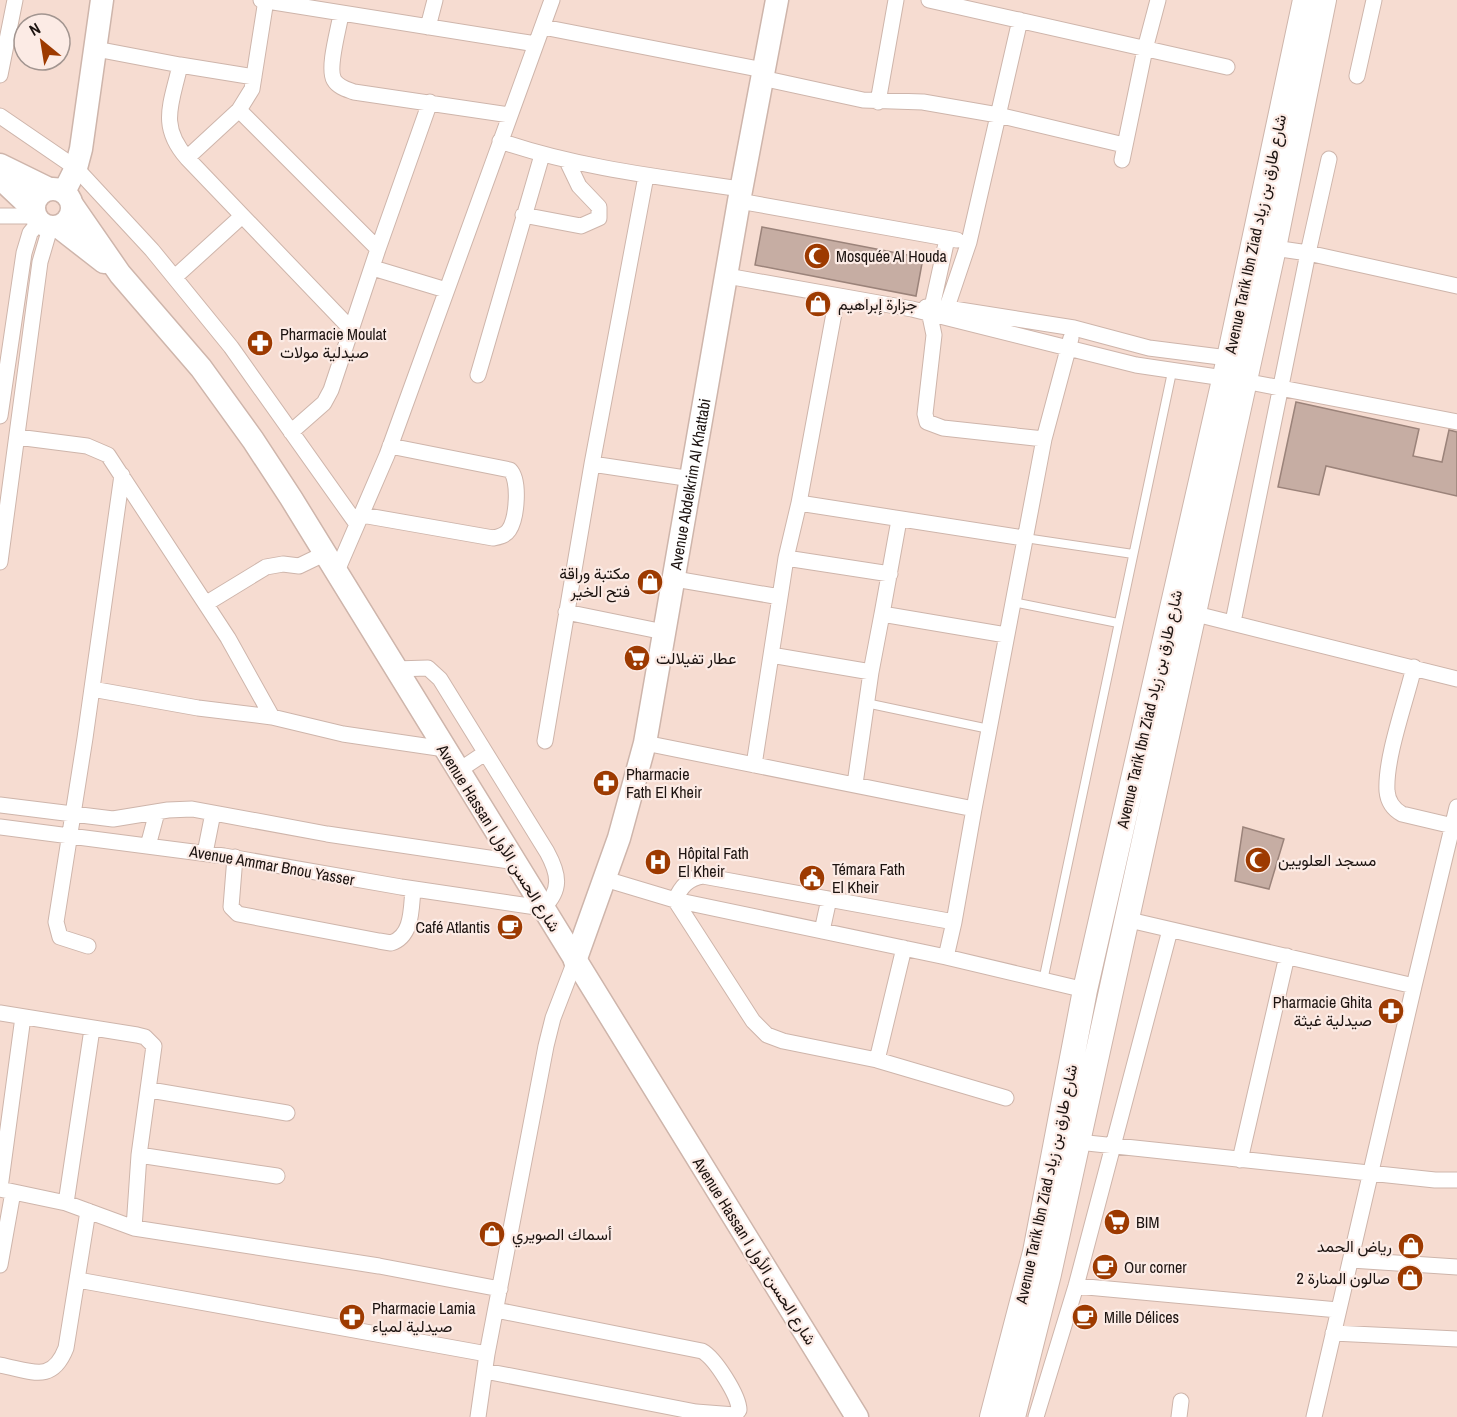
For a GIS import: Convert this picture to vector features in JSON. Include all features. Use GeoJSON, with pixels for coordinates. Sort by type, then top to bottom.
{"type":"FeatureCollection","features":[{"type":"Feature","properties":{"kind":"main road"},"geometry":{"type":"LineString","coordinates":[[62,196],[38,197],[43,220],[70,219],[62,196],[76,168],[102,0]]}},
{"type":"Feature","properties":{"kind":"main road","name":"Avenue Abdelkrim Al Khattabi"},"geometry":{"type":"LineString","coordinates":[[575,961],[605,879],[645,743],[740,195],[777,0]]}},
{"type":"Feature","properties":{"kind":"main road","name":"Avenue Tarik Ibn Ziad شارع طارق بن زياد"},"geometry":{"type":"LineString","coordinates":[[1012,1417],[1049,1274],[1192,613],[1305,0]]}},
{"type":"Feature","properties":{"kind":"main road","name":"Avenue Tarik Ibn Ziad شارع طارق بن زياد"},"geometry":{"type":"LineString","coordinates":[[992,1417],[1035,1252],[1085,990],[1236,370],[1275,248],[1324,0]]}},
{"type":"Feature","properties":{"kind":"main road","name":"Avenue Hassan I شارع الحسن الأول"},"geometry":{"type":"LineString","coordinates":[[0,165],[62,196],[120,274],[176,337],[254,440],[332,562],[395,669],[857,1417]]}},
{"type":"Feature","properties":{"kind":"main road","name":"Avenue Hassan I شارع الحسن الأول"},"geometry":{"type":"LineString","coordinates":[[0,178],[43,220],[120,274]]}},
{"type":"Feature","properties":{"kind":"street"},"geometry":{"type":"LineString","coordinates":[[0,75],[15,0]]}},
{"type":"Feature","properties":{"kind":"street"},"geometry":{"type":"LineString","coordinates":[[261,0],[536,45]]}},
{"type":"Feature","properties":{"kind":"street"},"geometry":{"type":"LineString","coordinates":[[187,158],[249,98],[266,0]]}},
{"type":"Feature","properties":{"kind":"street"},"geometry":{"type":"LineString","coordinates":[[428,27],[435,0]]}},
{"type":"Feature","properties":{"kind":"street"},"geometry":{"type":"LineString","coordinates":[[207,603],[266,567],[332,562],[359,519],[390,446],[552,0]]}},
{"type":"Feature","properties":{"kind":"street"},"geometry":{"type":"LineString","coordinates":[[878,102],[896,0]]}},
{"type":"Feature","properties":{"kind":"street"},"geometry":{"type":"LineString","coordinates":[[929,0],[1227,67]]}},
{"type":"Feature","properties":{"kind":"street"},"geometry":{"type":"LineString","coordinates":[[543,27],[763,74],[878,102],[923,102],[998,115],[1123,153],[1158,0]]}},
{"type":"Feature","properties":{"kind":"street"},"geometry":{"type":"LineString","coordinates":[[1357,76],[1374,0]]}},
{"type":"Feature","properties":{"kind":"street"},"geometry":{"type":"LineString","coordinates":[[341,14],[331,73],[335,82],[354,92],[510,115]]}},
{"type":"Feature","properties":{"kind":"street"},"geometry":{"type":"LineString","coordinates":[[938,312],[969,242],[1020,20]]}},
{"type":"Feature","properties":{"kind":"street"},"geometry":{"type":"LineString","coordinates":[[96,49],[254,76]]}},
{"type":"Feature","properties":{"kind":"street"},"geometry":{"type":"LineString","coordinates":[[180,64],[168,128],[171,138],[187,158],[350,328]]}},
{"type":"Feature","properties":{"kind":"street"},"geometry":{"type":"LineString","coordinates":[[291,432],[324,403],[331,390],[350,328],[430,102]]}},
{"type":"Feature","properties":{"kind":"street"},"geometry":{"type":"LineString","coordinates":[[239,110],[378,249]]}},
{"type":"Feature","properties":{"kind":"street"},"geometry":{"type":"LineString","coordinates":[[0,117],[76,168],[175,277],[250,372],[291,432],[359,519],[493,538],[502,536],[509,530],[517,490],[516,479],[510,470],[390,446]]}},
{"type":"Feature","properties":{"kind":"street"},"geometry":{"type":"LineString","coordinates":[[500,141],[567,161],[969,242]]}},
{"type":"Feature","properties":{"kind":"street"},"geometry":{"type":"LineString","coordinates":[[478,375],[542,155]]}},
{"type":"Feature","properties":{"kind":"street"},"geometry":{"type":"LineString","coordinates":[[1233,622],[1329,159]]}},
{"type":"Feature","properties":{"kind":"street"},"geometry":{"type":"LineString","coordinates":[[523,215],[581,226],[599,218],[599,207],[579,186],[567,161]]}},
{"type":"Feature","properties":{"kind":"street"},"geometry":{"type":"LineString","coordinates":[[545,741],[592,464],[646,176]]}},
{"type":"Feature","properties":{"kind":"street"},"geometry":{"type":"LineString","coordinates":[[0,216],[43,220]]}},
{"type":"Feature","properties":{"kind":"street"},"geometry":{"type":"LineString","coordinates":[[175,277],[242,216]]}},
{"type":"Feature","properties":{"kind":"street"},"geometry":{"type":"LineString","coordinates":[[21,414],[0,414],[27,244],[43,220]]}},
{"type":"Feature","properties":{"kind":"street"},"geometry":{"type":"LineString","coordinates":[[0,562],[21,414],[43,220]]}},
{"type":"Feature","properties":{"kind":"street"},"geometry":{"type":"LineString","coordinates":[[947,239],[925,414],[927,422],[943,428],[1044,439]]}},
{"type":"Feature","properties":{"kind":"street"},"geometry":{"type":"LineString","coordinates":[[1275,248],[1308,253],[1457,286]]}},
{"type":"Feature","properties":{"kind":"street"},"geometry":{"type":"LineString","coordinates":[[373,268],[446,290]]}},
{"type":"Feature","properties":{"kind":"street"},"geometry":{"type":"LineString","coordinates":[[727,276],[912,309],[1074,328],[1236,370],[1281,388],[1457,422]]}},
{"type":"Feature","properties":{"kind":"street"},"geometry":{"type":"LineString","coordinates":[[753,765],[786,558],[799,503],[837,297]]}},
{"type":"Feature","properties":{"kind":"street"},"geometry":{"type":"LineString","coordinates":[[0,302],[34,307]]}},
{"type":"Feature","properties":{"kind":"street"},"geometry":{"type":"LineString","coordinates":[[938,312],[1069,348],[1172,372],[1236,370]]}},
{"type":"Feature","properties":{"kind":"street"},"geometry":{"type":"LineString","coordinates":[[946,957],[1044,439],[1074,328]]}},
{"type":"Feature","properties":{"kind":"street"},"geometry":{"type":"LineString","coordinates":[[17,437],[101,450],[122,475],[207,603],[272,717]]}},
{"type":"Feature","properties":{"kind":"street"},"geometry":{"type":"LineString","coordinates":[[592,464],[692,479]]}},
{"type":"Feature","properties":{"kind":"street"},"geometry":{"type":"LineString","coordinates":[[88,946],[67,940],[57,932],[56,922],[122,475]]}},
{"type":"Feature","properties":{"kind":"street"},"geometry":{"type":"LineString","coordinates":[[799,503],[1024,538]]}},
{"type":"Feature","properties":{"kind":"street"},"geometry":{"type":"LineString","coordinates":[[855,784],[871,672],[899,519]]}},
{"type":"Feature","properties":{"kind":"street"},"geometry":{"type":"LineString","coordinates":[[786,558],[890,574]]}},
{"type":"Feature","properties":{"kind":"street"},"geometry":{"type":"LineString","coordinates":[[675,579],[780,597]]}},
{"type":"Feature","properties":{"kind":"street"},"geometry":{"type":"LineString","coordinates":[[566,612],[664,632]]}},
{"type":"Feature","properties":{"kind":"street"},"geometry":{"type":"LineString","coordinates":[[1192,613],[1457,679]]}},
{"type":"Feature","properties":{"kind":"street"},"geometry":{"type":"LineString","coordinates":[[882,614],[1006,635]]}},
{"type":"Feature","properties":{"kind":"street"},"geometry":{"type":"LineString","coordinates":[[771,655],[871,672]]}},
{"type":"Feature","properties":{"kind":"street"},"geometry":{"type":"LineString","coordinates":[[1414,667],[1389,769],[1387,792],[1394,810],[1402,814],[1455,826]]}},
{"type":"Feature","properties":{"kind":"street"},"geometry":{"type":"LineString","coordinates":[[395,669],[428,668],[440,679],[555,867],[558,878],[555,894],[543,908]]}},
{"type":"Feature","properties":{"kind":"street"},"geometry":{"type":"LineString","coordinates":[[92,689],[198,708],[272,717],[343,734],[445,749]]}},
{"type":"Feature","properties":{"kind":"street"},"geometry":{"type":"LineString","coordinates":[[645,743],[974,809]]}},
{"type":"Feature","properties":{"kind":"street"},"geometry":{"type":"LineString","coordinates":[[458,771],[485,753]]}},
{"type":"Feature","properties":{"kind":"street"},"geometry":{"type":"LineString","coordinates":[[0,805],[113,819],[179,808],[327,834],[516,862]]}},
{"type":"Feature","properties":{"kind":"street"},"geometry":{"type":"LineString","coordinates":[[1314,1417],[1414,986],[1455,826],[1457,807]]}},
{"type":"Feature","properties":{"kind":"street"},"geometry":{"type":"LineString","coordinates":[[148,846],[158,812]]}},
{"type":"Feature","properties":{"kind":"street"},"geometry":{"type":"LineString","coordinates":[[205,853],[213,813]]}},
{"type":"Feature","properties":{"kind":"street","name":"Avenue Ammar Bnou Yasser"},"geometry":{"type":"LineString","coordinates":[[0,827],[235,857],[412,889],[543,908]]}},
{"type":"Feature","properties":{"kind":"street"},"geometry":{"type":"LineString","coordinates":[[235,857],[230,898],[231,907],[238,914],[379,941],[391,943],[405,935],[409,923],[412,889]]}},
{"type":"Feature","properties":{"kind":"street"},"geometry":{"type":"LineString","coordinates":[[675,900],[683,886],[703,876],[954,922]]}},
{"type":"Feature","properties":{"kind":"street"},"geometry":{"type":"LineString","coordinates":[[605,879],[675,900],[946,957],[1042,982],[1085,990]]}},
{"type":"Feature","properties":{"kind":"street"},"geometry":{"type":"LineString","coordinates":[[822,931],[829,899]]}},
{"type":"Feature","properties":{"kind":"street"},"geometry":{"type":"LineString","coordinates":[[675,900],[759,1029],[783,1041],[877,1060],[1006,1098]]}},
{"type":"Feature","properties":{"kind":"street"},"geometry":{"type":"LineString","coordinates":[[1125,919],[1414,986]]}},
{"type":"Feature","properties":{"kind":"street"},"geometry":{"type":"LineString","coordinates":[[1036,1417],[1076,1286],[1170,930]]}},
{"type":"Feature","properties":{"kind":"street"},"geometry":{"type":"LineString","coordinates":[[877,1060],[904,948]]}},
{"type":"Feature","properties":{"kind":"street"},"geometry":{"type":"LineString","coordinates":[[1240,1160],[1287,956]]}},
{"type":"Feature","properties":{"kind":"street"},"geometry":{"type":"LineString","coordinates":[[478,1417],[487,1354],[546,1046],[556,1009],[575,961]]}},
{"type":"Feature","properties":{"kind":"street"},"geometry":{"type":"LineString","coordinates":[[0,1013],[137,1035],[150,1041],[154,1046],[150,1090],[139,1155],[134,1228]]}},
{"type":"Feature","properties":{"kind":"street"},"geometry":{"type":"LineString","coordinates":[[0,1265],[4,1190],[24,1017]]}},
{"type":"Feature","properties":{"kind":"street"},"geometry":{"type":"LineString","coordinates":[[66,1203],[92,1029]]}},
{"type":"Feature","properties":{"kind":"street"},"geometry":{"type":"LineString","coordinates":[[150,1090],[287,1113]]}},
{"type":"Feature","properties":{"kind":"street"},"geometry":{"type":"LineString","coordinates":[[1078,1142],[1457,1180]]}},
{"type":"Feature","properties":{"kind":"street"},"geometry":{"type":"LineString","coordinates":[[139,1155],[277,1176]]}},
{"type":"Feature","properties":{"kind":"street"},"geometry":{"type":"LineString","coordinates":[[4,1190],[66,1203],[134,1228],[379,1266],[500,1289]]}},
{"type":"Feature","properties":{"kind":"street"},"geometry":{"type":"LineString","coordinates":[[0,1365],[44,1372],[57,1368],[66,1348],[88,1211]]}},
{"type":"Feature","properties":{"kind":"street"},"geometry":{"type":"LineString","coordinates":[[1351,1260],[1457,1267]]}},
{"type":"Feature","properties":{"kind":"street"},"geometry":{"type":"LineString","coordinates":[[78,1280],[487,1354]]}},
{"type":"Feature","properties":{"kind":"street"},"geometry":{"type":"LineString","coordinates":[[1076,1286],[1338,1310]]}},
{"type":"Feature","properties":{"kind":"street"},"geometry":{"type":"LineString","coordinates":[[485,1371],[696,1412],[728,1416],[735,1415],[739,1410],[736,1397],[711,1358],[702,1351],[496,1310]]}},
{"type":"Feature","properties":{"kind":"street"},"geometry":{"type":"LineString","coordinates":[[1333,1333],[1457,1339]]}},
{"type":"Feature","properties":{"kind":"street"},"geometry":{"type":"LineString","coordinates":[[1179,1417],[1181,1401]]}},
{"type":"Feature","properties":{"kind":"lane"},"geometry":{"type":"LineString","coordinates":[[1042,982],[1172,372]]}},
{"type":"Feature","properties":{"kind":"lane"},"geometry":{"type":"LineString","coordinates":[[1024,538],[1133,554]]}},
{"type":"Feature","properties":{"kind":"lane"},"geometry":{"type":"LineString","coordinates":[[1013,602],[1118,623]]}},
{"type":"Feature","properties":{"kind":"lane"},"geometry":{"type":"LineString","coordinates":[[866,703],[989,729]]}},
{"type":"Feature","properties":{"kind":"building","name":"Mosquée Al Houda"},"geometry":{"type":"Polygon","coordinates":[[[762,227],[923,258],[916,296],[755,265],[762,227]]]}},
{"type":"Feature","properties":{"kind":"building"},"geometry":{"type":"Polygon","coordinates":[[[1296,402],[1419,429],[1413,456],[1442,462],[1449,430],[1457,432],[1457,496],[1326,466],[1319,495],[1278,487],[1296,402]]]}},
{"type":"Feature","properties":{"kind":"building","name":"مسجد العلويين"},"geometry":{"type":"Polygon","coordinates":[[[1243,827],[1284,839],[1269,889],[1235,881],[1243,827]]]}},
{"type":"Feature","properties":{"kind":"place","name":"Mosquée Al Houda"},"geometry":{"type":"Point","coordinates":[817,256]}},
{"type":"Feature","properties":{"kind":"place","name":"جزارة إبراهيم"},"geometry":{"type":"Point","coordinates":[818,304]}},
{"type":"Feature","properties":{"kind":"place","name":"Pharmacie Moulat صيدلية مولات"},"geometry":{"type":"Point","coordinates":[260,343]}},
{"type":"Feature","properties":{"kind":"place","name":"مكتبة وراقة فتح الخير"},"geometry":{"type":"Point","coordinates":[650,582]}},
{"type":"Feature","properties":{"kind":"place","name":"عطار تفيلالت"},"geometry":{"type":"Point","coordinates":[637,658]}},
{"type":"Feature","properties":{"kind":"place","name":"Pharmacie Fath El Kheir"},"geometry":{"type":"Point","coordinates":[606,783]}},
{"type":"Feature","properties":{"kind":"place","name":"مسجد العلويين"},"geometry":{"type":"Point","coordinates":[1258,860]}},
{"type":"Feature","properties":{"kind":"place","name":"Hôpital Fath El Kheir"},"geometry":{"type":"Point","coordinates":[658,862]}},
{"type":"Feature","properties":{"kind":"place","name":"Témara Fath El Kheir"},"geometry":{"type":"Point","coordinates":[812,878]}},
{"type":"Feature","properties":{"kind":"place","name":"Café Atlantis"},"geometry":{"type":"Point","coordinates":[510,927]}},
{"type":"Feature","properties":{"kind":"place","name":"Pharmacie Ghita صيدلية غيثة"},"geometry":{"type":"Point","coordinates":[1391,1011]}},
{"type":"Feature","properties":{"kind":"place","name":"BIM"},"geometry":{"type":"Point","coordinates":[1117,1222]}},
{"type":"Feature","properties":{"kind":"place","name":"أسماك الصويري"},"geometry":{"type":"Point","coordinates":[492,1234]}},
{"type":"Feature","properties":{"kind":"place","name":"رياض الحمد"},"geometry":{"type":"Point","coordinates":[1411,1246]}},
{"type":"Feature","properties":{"kind":"place","name":"Our corner"},"geometry":{"type":"Point","coordinates":[1105,1267]}},
{"type":"Feature","properties":{"kind":"place","name":"صالون المنارة 2"},"geometry":{"type":"Point","coordinates":[1410,1278]}},
{"type":"Feature","properties":{"kind":"place","name":"Pharmacie Lamia صيدلية لمياء"},"geometry":{"type":"Point","coordinates":[352,1317]}},
{"type":"Feature","properties":{"kind":"place","name":"Mille Délices"},"geometry":{"type":"Point","coordinates":[1085,1317]}}]}
